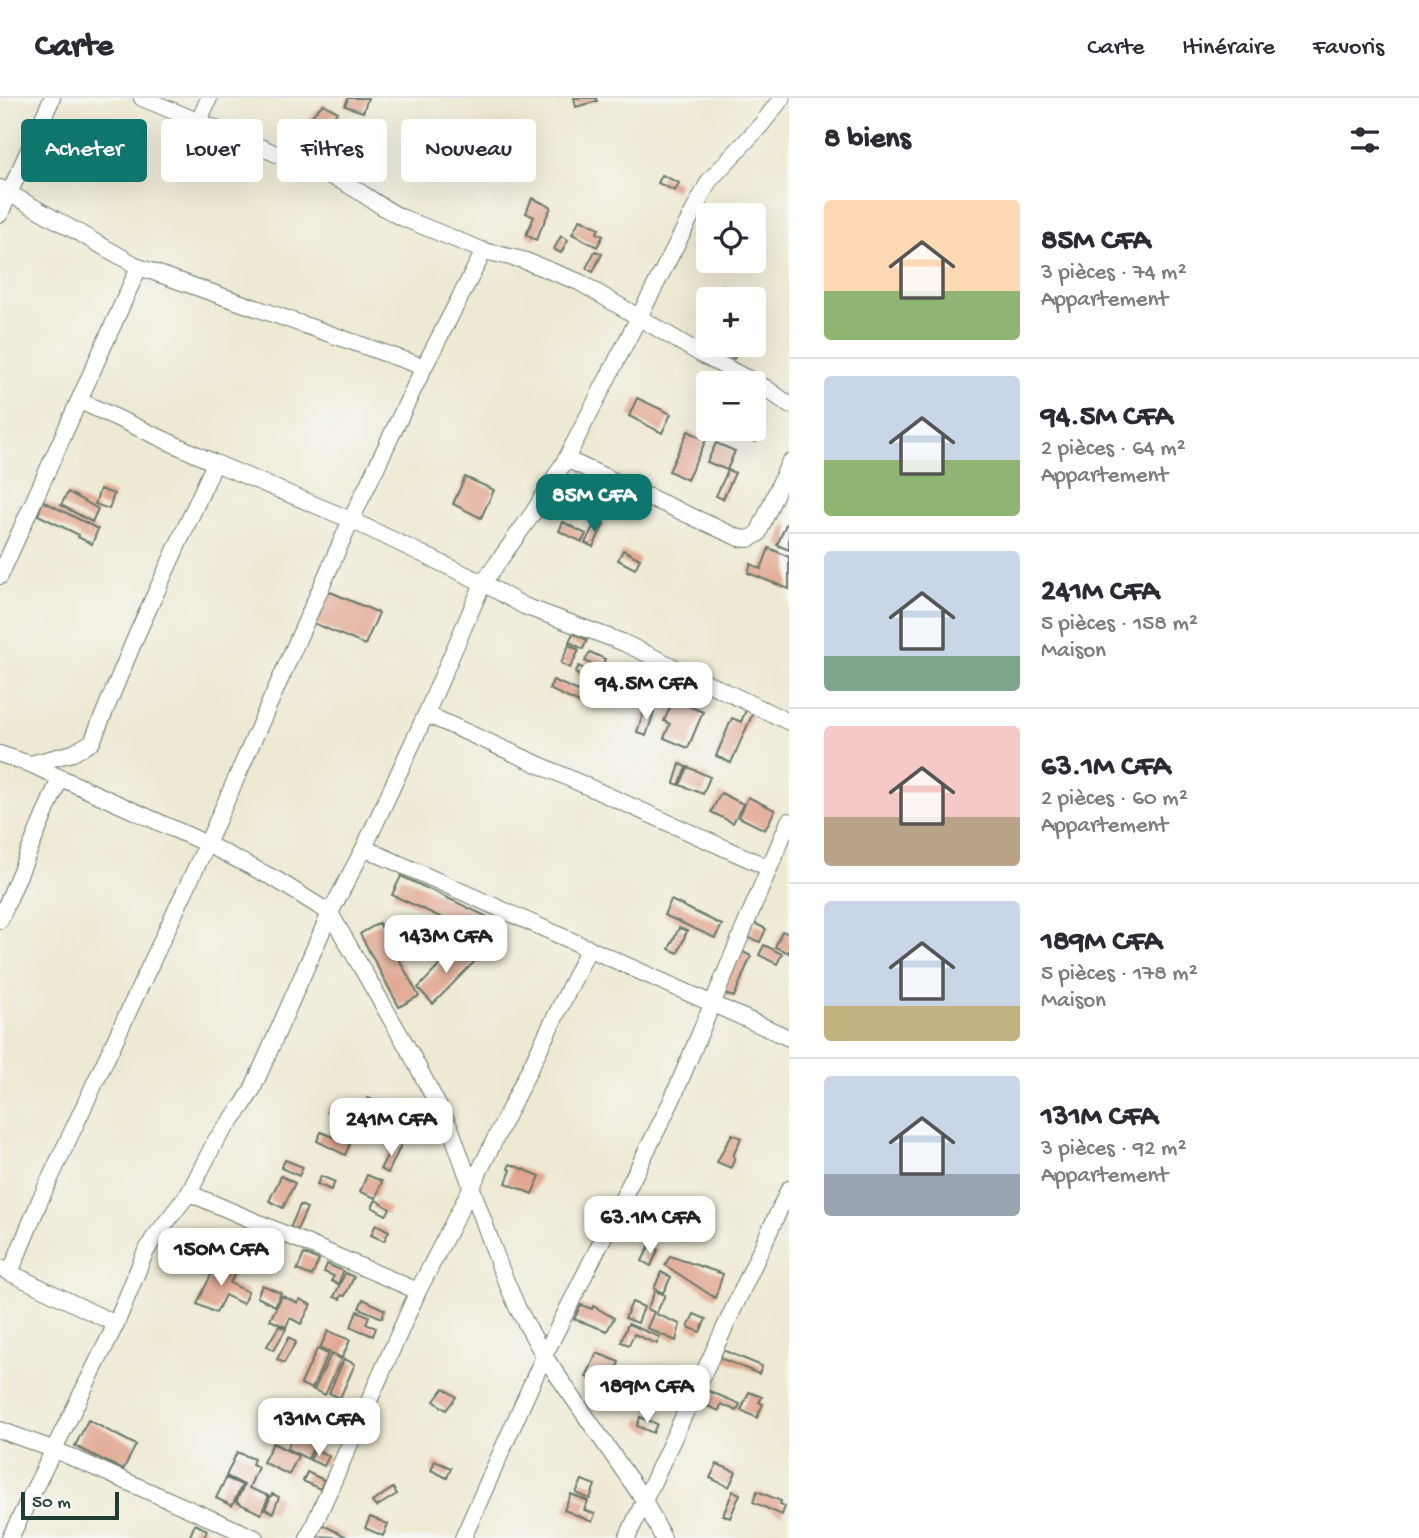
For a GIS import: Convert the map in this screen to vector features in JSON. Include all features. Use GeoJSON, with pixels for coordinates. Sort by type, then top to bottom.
{"type":"FeatureCollection","features":[{"type":"Feature","properties":{"kind":"street"},"geometry":{"type":"LineString","coordinates":[[0,214],[5,190],[52,98]]}},
{"type":"Feature","properties":{"kind":"street"},"geometry":{"type":"LineString","coordinates":[[142,98],[195,119]]}},
{"type":"Feature","properties":{"kind":"street"},"geometry":{"type":"LineString","coordinates":[[201,119],[209,98]]}},
{"type":"Feature","properties":{"kind":"street"},"geometry":{"type":"LineString","coordinates":[[10,1538],[116,1324],[149,1247],[189,1193],[216,1140],[252,1090],[330,913],[364,848],[426,714],[483,583],[533,513],[566,459],[709,181],[783,98],[789,106]]}},
{"type":"Feature","properties":{"kind":"street"},"geometry":{"type":"LineString","coordinates":[[263,148],[358,189],[390,213],[484,251],[523,260],[579,282],[706,357],[766,388],[789,405]]}},
{"type":"Feature","properties":{"kind":"street"},"geometry":{"type":"LineString","coordinates":[[5,190],[139,267],[424,367]]}},
{"type":"Feature","properties":{"kind":"street"},"geometry":{"type":"LineString","coordinates":[[116,1324],[5,1270],[208,844],[351,520],[424,367],[484,251]]}},
{"type":"Feature","properties":{"kind":"street"},"geometry":{"type":"LineString","coordinates":[[0,576],[139,267]]}},
{"type":"Feature","properties":{"kind":"street"},"geometry":{"type":"LineString","coordinates":[[80,401],[215,463],[351,520],[545,615],[622,642],[789,722]]}},
{"type":"Feature","properties":{"kind":"street"},"geometry":{"type":"LineString","coordinates":[[566,459],[738,538],[749,540],[758,534],[789,463]]}},
{"type":"Feature","properties":{"kind":"street"},"geometry":{"type":"LineString","coordinates":[[30,765],[72,753],[92,742],[137,634],[215,463]]}},
{"type":"Feature","properties":{"kind":"street"},"geometry":{"type":"LineString","coordinates":[[426,714],[769,868]]}},
{"type":"Feature","properties":{"kind":"street"},"geometry":{"type":"LineString","coordinates":[[0,754],[208,844],[277,880],[330,913],[410,1052],[451,1130],[499,1267],[518,1309],[544,1356],[645,1500],[663,1538]]}},
{"type":"Feature","properties":{"kind":"street"},"geometry":{"type":"LineString","coordinates":[[0,920],[60,778]]}},
{"type":"Feature","properties":{"kind":"street"},"geometry":{"type":"LineString","coordinates":[[463,1538],[544,1356],[672,1100],[789,821]]}},
{"type":"Feature","properties":{"kind":"street"},"geometry":{"type":"LineString","coordinates":[[364,848],[789,1038]]}},
{"type":"Feature","properties":{"kind":"street"},"geometry":{"type":"LineString","coordinates":[[308,1538],[418,1291],[589,948]]}},
{"type":"Feature","properties":{"kind":"street"},"geometry":{"type":"LineString","coordinates":[[627,1538],[789,1190]]}},
{"type":"Feature","properties":{"kind":"street"},"geometry":{"type":"LineString","coordinates":[[189,1193],[418,1291]]}},
{"type":"Feature","properties":{"kind":"street"},"geometry":{"type":"LineString","coordinates":[[0,1430],[55,1450],[255,1538]]}},
{"type":"Feature","properties":{"kind":"building"},"geometry":{"type":"Polygon","coordinates":[[[348,98],[368,98],[363,112],[345,106],[348,98]]]}},
{"type":"Feature","properties":{"kind":"building"},"geometry":{"type":"Polygon","coordinates":[[[574,98],[596,98],[597,101],[576,107],[574,98]]]}},
{"type":"Feature","properties":{"kind":"building"},"geometry":{"type":"Polygon","coordinates":[[[323,104],[338,112],[331,119],[309,119],[323,104]]]}},
{"type":"Feature","properties":{"kind":"building"},"geometry":{"type":"Polygon","coordinates":[[[662,175],[679,183],[675,191],[658,183],[662,175]]]}},
{"type":"Feature","properties":{"kind":"building"},"geometry":{"type":"Polygon","coordinates":[[[532,198],[551,207],[536,240],[526,235],[534,217],[526,213],[532,198]]]}},
{"type":"Feature","properties":{"kind":"building"},"geometry":{"type":"Polygon","coordinates":[[[580,219],[599,228],[597,233],[603,236],[597,247],[572,234],[580,219]]]}},
{"type":"Feature","properties":{"kind":"building"},"geometry":{"type":"Polygon","coordinates":[[[561,236],[568,240],[561,253],[554,249],[561,236]]]}},
{"type":"Feature","properties":{"kind":"building"},"geometry":{"type":"Polygon","coordinates":[[[595,251],[602,254],[593,272],[586,268],[595,251]]]}},
{"type":"Feature","properties":{"kind":"building"},"geometry":{"type":"Polygon","coordinates":[[[637,398],[671,414],[662,433],[629,416],[637,398]]]}},
{"type":"Feature","properties":{"kind":"building"},"geometry":{"type":"Polygon","coordinates":[[[688,431],[696,435],[696,441],[706,441],[687,480],[669,471],[688,431]]]}},
{"type":"Feature","properties":{"kind":"building"},"geometry":{"type":"Polygon","coordinates":[[[716,443],[735,451],[727,470],[707,462],[716,443]]]}},
{"type":"Feature","properties":{"kind":"building"},"geometry":{"type":"Polygon","coordinates":[[[728,470],[735,473],[723,499],[716,496],[728,470]]]}},
{"type":"Feature","properties":{"kind":"building"},"geometry":{"type":"Polygon","coordinates":[[[465,477],[494,490],[481,518],[453,504],[465,477]]]}},
{"type":"Feature","properties":{"kind":"building"},"geometry":{"type":"Polygon","coordinates":[[[100,489],[114,494],[109,509],[95,504],[100,489]]]}},
{"type":"Feature","properties":{"kind":"building"},"geometry":{"type":"Polygon","coordinates":[[[609,490],[617,494],[606,515],[599,511],[609,490]]]}},
{"type":"Feature","properties":{"kind":"building"},"geometry":{"type":"Polygon","coordinates":[[[68,492],[98,509],[92,522],[61,505],[68,492]]]}},
{"type":"Feature","properties":{"kind":"building"},"geometry":{"type":"Polygon","coordinates":[[[43,501],[98,529],[92,544],[38,515],[43,501]]]}},
{"type":"Feature","properties":{"kind":"building"},"geometry":{"type":"Polygon","coordinates":[[[596,521],[604,524],[593,547],[585,543],[596,521]]]}},
{"type":"Feature","properties":{"kind":"building"},"geometry":{"type":"Polygon","coordinates":[[[563,522],[586,534],[582,542],[559,531],[563,522]]]}},
{"type":"Feature","properties":{"kind":"building"},"geometry":{"type":"Polygon","coordinates":[[[786,524],[789,526],[789,550],[777,545],[786,524]]]}},
{"type":"Feature","properties":{"kind":"building"},"geometry":{"type":"Polygon","coordinates":[[[769,548],[789,557],[789,589],[748,573],[751,564],[761,569],[769,548]]]}},
{"type":"Feature","properties":{"kind":"building"},"geometry":{"type":"Polygon","coordinates":[[[623,550],[640,559],[635,569],[618,560],[623,550]]]}},
{"type":"Feature","properties":{"kind":"building"},"geometry":{"type":"Polygon","coordinates":[[[326,590],[379,613],[365,645],[311,622],[326,590]]]}},
{"type":"Feature","properties":{"kind":"building"},"geometry":{"type":"Polygon","coordinates":[[[573,633],[587,640],[583,649],[569,642],[573,633]]]}},
{"type":"Feature","properties":{"kind":"building"},"geometry":{"type":"Polygon","coordinates":[[[569,645],[579,650],[570,668],[561,663],[569,645]]]}},
{"type":"Feature","properties":{"kind":"building"},"geometry":{"type":"Polygon","coordinates":[[[590,652],[605,659],[601,669],[585,661],[590,652]]]}},
{"type":"Feature","properties":{"kind":"building"},"geometry":{"type":"Polygon","coordinates":[[[579,666],[600,679],[596,686],[575,673],[579,666]]]}},
{"type":"Feature","properties":{"kind":"building"},"geometry":{"type":"Polygon","coordinates":[[[553,680],[583,693],[579,703],[549,689],[553,680]]]}},
{"type":"Feature","properties":{"kind":"building"},"geometry":{"type":"Polygon","coordinates":[[[649,682],[660,691],[650,704],[639,695],[649,682]]]}},
{"type":"Feature","properties":{"kind":"building"},"geometry":{"type":"Polygon","coordinates":[[[681,682],[689,685],[681,703],[703,712],[688,748],[664,738],[670,724],[664,721],[681,682]]]}},
{"type":"Feature","properties":{"kind":"building"},"geometry":{"type":"Polygon","coordinates":[[[645,709],[654,712],[646,736],[637,732],[645,709]]]}},
{"type":"Feature","properties":{"kind":"building"},"geometry":{"type":"Polygon","coordinates":[[[746,710],[753,713],[731,763],[716,756],[732,718],[741,722],[746,710]]]}},
{"type":"Feature","properties":{"kind":"building"},"geometry":{"type":"Polygon","coordinates":[[[680,764],[686,767],[679,785],[674,783],[680,764]]]}},
{"type":"Feature","properties":{"kind":"building"},"geometry":{"type":"Polygon","coordinates":[[[688,767],[710,777],[703,794],[680,785],[688,767]]]}},
{"type":"Feature","properties":{"kind":"building"},"geometry":{"type":"Polygon","coordinates":[[[721,793],[743,804],[733,823],[711,812],[721,793]]]}},
{"type":"Feature","properties":{"kind":"building"},"geometry":{"type":"Polygon","coordinates":[[[748,797],[775,810],[765,830],[739,817],[748,797]]]}},
{"type":"Feature","properties":{"kind":"building"},"geometry":{"type":"Polygon","coordinates":[[[401,876],[492,919],[484,937],[392,895],[401,876]]]}},
{"type":"Feature","properties":{"kind":"building"},"geometry":{"type":"Polygon","coordinates":[[[671,900],[722,925],[715,938],[664,915],[671,900]]]}},
{"type":"Feature","properties":{"kind":"building"},"geometry":{"type":"Polygon","coordinates":[[[379,923],[419,996],[399,1007],[360,934],[379,923]]]}},
{"type":"Feature","properties":{"kind":"building"},"geometry":{"type":"Polygon","coordinates":[[[754,923],[766,929],[760,942],[749,938],[754,923]]]}},
{"type":"Feature","properties":{"kind":"building"},"geometry":{"type":"Polygon","coordinates":[[[679,928],[687,931],[678,953],[669,949],[679,928]]]}},
{"type":"Feature","properties":{"kind":"building"},"geometry":{"type":"Polygon","coordinates":[[[782,931],[789,934],[789,953],[775,947],[782,931]]]}},
{"type":"Feature","properties":{"kind":"building"},"geometry":{"type":"Polygon","coordinates":[[[459,945],[474,962],[433,1004],[418,988],[459,945]]]}},
{"type":"Feature","properties":{"kind":"building"},"geometry":{"type":"Polygon","coordinates":[[[764,945],[782,954],[777,964],[759,955],[764,945]]]}},
{"type":"Feature","properties":{"kind":"building"},"geometry":{"type":"Polygon","coordinates":[[[737,949],[751,956],[734,997],[721,993],[737,949]]]}},
{"type":"Feature","properties":{"kind":"building"},"geometry":{"type":"Polygon","coordinates":[[[368,1098],[375,1101],[362,1128],[354,1124],[368,1098]]]}},
{"type":"Feature","properties":{"kind":"building"},"geometry":{"type":"Polygon","coordinates":[[[330,1106],[350,1116],[347,1122],[327,1112],[330,1106]]]}},
{"type":"Feature","properties":{"kind":"building"},"geometry":{"type":"Polygon","coordinates":[[[321,1132],[350,1144],[345,1155],[317,1141],[321,1132]]]}},
{"type":"Feature","properties":{"kind":"building"},"geometry":{"type":"Polygon","coordinates":[[[732,1134],[741,1138],[731,1168],[717,1162],[732,1134]]]}},
{"type":"Feature","properties":{"kind":"building"},"geometry":{"type":"Polygon","coordinates":[[[395,1141],[401,1145],[388,1173],[380,1169],[395,1141]]]}},
{"type":"Feature","properties":{"kind":"building"},"geometry":{"type":"Polygon","coordinates":[[[285,1160],[303,1167],[299,1176],[281,1168],[285,1160]]]}},
{"type":"Feature","properties":{"kind":"building"},"geometry":{"type":"Polygon","coordinates":[[[510,1164],[540,1176],[532,1194],[506,1183],[511,1170],[508,1169],[510,1164]]]}},
{"type":"Feature","properties":{"kind":"building"},"geometry":{"type":"Polygon","coordinates":[[[367,1175],[382,1181],[376,1198],[360,1192],[367,1175]]]}},
{"type":"Feature","properties":{"kind":"building"},"geometry":{"type":"Polygon","coordinates":[[[281,1176],[295,1183],[283,1208],[269,1201],[281,1176]]]}},
{"type":"Feature","properties":{"kind":"building"},"geometry":{"type":"Polygon","coordinates":[[[321,1176],[335,1182],[331,1190],[317,1184],[321,1176]]]}},
{"type":"Feature","properties":{"kind":"building"},"geometry":{"type":"Polygon","coordinates":[[[376,1200],[390,1209],[386,1215],[372,1207],[376,1200]]]}},
{"type":"Feature","properties":{"kind":"building"},"geometry":{"type":"Polygon","coordinates":[[[300,1205],[307,1208],[297,1230],[290,1228],[300,1205]]]}},
{"type":"Feature","properties":{"kind":"building"},"geometry":{"type":"Polygon","coordinates":[[[376,1224],[389,1231],[384,1241],[371,1235],[376,1224]]]}},
{"type":"Feature","properties":{"kind":"building"},"geometry":{"type":"Polygon","coordinates":[[[650,1245],[658,1250],[651,1266],[642,1261],[650,1245]]]}},
{"type":"Feature","properties":{"kind":"building"},"geometry":{"type":"Polygon","coordinates":[[[304,1254],[319,1260],[312,1276],[297,1270],[304,1254]]]}},
{"type":"Feature","properties":{"kind":"building"},"geometry":{"type":"Polygon","coordinates":[[[670,1256],[723,1274],[715,1298],[665,1265],[670,1256]]]}},
{"type":"Feature","properties":{"kind":"building"},"geometry":{"type":"Polygon","coordinates":[[[218,1260],[237,1269],[230,1283],[248,1292],[243,1304],[225,1295],[216,1313],[197,1304],[218,1260]]]}},
{"type":"Feature","properties":{"kind":"building"},"geometry":{"type":"Polygon","coordinates":[[[327,1264],[343,1271],[338,1284],[331,1281],[334,1276],[324,1272],[327,1264]]]}},
{"type":"Feature","properties":{"kind":"building"},"geometry":{"type":"Polygon","coordinates":[[[661,1272],[671,1277],[663,1293],[654,1289],[661,1272]]]}},
{"type":"Feature","properties":{"kind":"building"},"geometry":{"type":"Polygon","coordinates":[[[345,1273],[354,1277],[345,1296],[342,1295],[340,1299],[334,1297],[345,1273]]]}},
{"type":"Feature","properties":{"kind":"building"},"geometry":{"type":"Polygon","coordinates":[[[262,1285],[281,1293],[275,1306],[257,1297],[262,1285]]]}},
{"type":"Feature","properties":{"kind":"building"},"geometry":{"type":"Polygon","coordinates":[[[655,1291],[665,1295],[656,1314],[680,1324],[676,1341],[647,1328],[654,1312],[647,1309],[655,1291]]]}},
{"type":"Feature","properties":{"kind":"building"},"geometry":{"type":"Polygon","coordinates":[[[282,1296],[298,1303],[300,1299],[311,1305],[301,1324],[290,1318],[286,1327],[270,1320],[282,1296]]]}},
{"type":"Feature","properties":{"kind":"building"},"geometry":{"type":"Polygon","coordinates":[[[363,1299],[385,1310],[382,1318],[359,1308],[363,1299]]]}},
{"type":"Feature","properties":{"kind":"building"},"geometry":{"type":"Polygon","coordinates":[[[632,1302],[644,1307],[638,1323],[625,1318],[632,1302]]]}},
{"type":"Feature","properties":{"kind":"building"},"geometry":{"type":"Polygon","coordinates":[[[581,1305],[592,1309],[593,1306],[614,1318],[607,1331],[574,1319],[581,1305]]]}},
{"type":"Feature","properties":{"kind":"building"},"geometry":{"type":"Polygon","coordinates":[[[357,1311],[369,1316],[366,1324],[376,1328],[373,1336],[351,1327],[357,1311]]]}},
{"type":"Feature","properties":{"kind":"building"},"geometry":{"type":"Polygon","coordinates":[[[694,1314],[706,1319],[700,1332],[688,1327],[694,1314]]]}},
{"type":"Feature","properties":{"kind":"building"},"geometry":{"type":"Polygon","coordinates":[[[628,1324],[660,1337],[657,1344],[634,1334],[629,1345],[621,1342],[628,1324]]]}},
{"type":"Feature","properties":{"kind":"building"},"geometry":{"type":"Polygon","coordinates":[[[279,1326],[286,1329],[274,1350],[267,1346],[279,1326]]]}},
{"type":"Feature","properties":{"kind":"building"},"geometry":{"type":"Polygon","coordinates":[[[328,1331],[350,1340],[342,1358],[320,1348],[328,1331]]]}},
{"type":"Feature","properties":{"kind":"building"},"geometry":{"type":"Polygon","coordinates":[[[289,1337],[296,1342],[284,1363],[277,1359],[289,1337]]]}},
{"type":"Feature","properties":{"kind":"building"},"geometry":{"type":"Polygon","coordinates":[[[317,1349],[328,1354],[312,1389],[301,1384],[317,1349]]]}},
{"type":"Feature","properties":{"kind":"building"},"geometry":{"type":"Polygon","coordinates":[[[723,1350],[762,1366],[759,1374],[720,1358],[723,1350]]]}},
{"type":"Feature","properties":{"kind":"building"},"geometry":{"type":"Polygon","coordinates":[[[597,1353],[619,1362],[609,1387],[586,1377],[597,1353]]]}},
{"type":"Feature","properties":{"kind":"building"},"geometry":{"type":"Polygon","coordinates":[[[331,1354],[341,1359],[325,1395],[314,1390],[331,1354]]]}},
{"type":"Feature","properties":{"kind":"building"},"geometry":{"type":"Polygon","coordinates":[[[344,1359],[355,1364],[340,1398],[329,1393],[344,1359]]]}},
{"type":"Feature","properties":{"kind":"building"},"geometry":{"type":"Polygon","coordinates":[[[444,1388],[456,1397],[446,1410],[434,1401],[444,1388]]]}},
{"type":"Feature","properties":{"kind":"building"},"geometry":{"type":"Polygon","coordinates":[[[704,1389],[740,1404],[737,1411],[721,1404],[719,1411],[698,1402],[704,1389]]]}},
{"type":"Feature","properties":{"kind":"building"},"geometry":{"type":"Polygon","coordinates":[[[749,1392],[762,1397],[759,1402],[763,1404],[757,1418],[741,1410],[749,1392]]]}},
{"type":"Feature","properties":{"kind":"building"},"geometry":{"type":"Polygon","coordinates":[[[640,1417],[657,1424],[653,1433],[637,1426],[640,1417]]]}},
{"type":"Feature","properties":{"kind":"building"},"geometry":{"type":"Polygon","coordinates":[[[88,1420],[136,1445],[123,1470],[75,1446],[88,1420]]]}},
{"type":"Feature","properties":{"kind":"building"},"geometry":{"type":"Polygon","coordinates":[[[299,1422],[321,1429],[308,1459],[287,1449],[299,1422]]]}},
{"type":"Feature","properties":{"kind":"building"},"geometry":{"type":"Polygon","coordinates":[[[273,1443],[298,1456],[289,1475],[263,1462],[273,1443]]]}},
{"type":"Feature","properties":{"kind":"building"},"geometry":{"type":"Polygon","coordinates":[[[315,1449],[329,1456],[324,1466],[310,1460],[315,1449]]]}},
{"type":"Feature","properties":{"kind":"building"},"geometry":{"type":"Polygon","coordinates":[[[237,1452],[254,1459],[252,1464],[258,1467],[249,1488],[269,1496],[261,1514],[236,1502],[244,1485],[226,1476],[237,1452]]]}},
{"type":"Feature","properties":{"kind":"building"},"geometry":{"type":"Polygon","coordinates":[[[435,1461],[451,1468],[447,1478],[431,1470],[435,1461]]]}},
{"type":"Feature","properties":{"kind":"building"},"geometry":{"type":"Polygon","coordinates":[[[717,1464],[736,1472],[729,1487],[710,1478],[717,1464]]]}},
{"type":"Feature","properties":{"kind":"building"},"geometry":{"type":"Polygon","coordinates":[[[307,1472],[324,1480],[320,1489],[303,1481],[307,1472]]]}},
{"type":"Feature","properties":{"kind":"building"},"geometry":{"type":"Polygon","coordinates":[[[226,1478],[242,1485],[232,1506],[216,1498],[226,1478]]]}},
{"type":"Feature","properties":{"kind":"building"},"geometry":{"type":"Polygon","coordinates":[[[582,1480],[595,1485],[590,1499],[576,1493],[582,1480]]]}},
{"type":"Feature","properties":{"kind":"building"},"geometry":{"type":"Polygon","coordinates":[[[393,1488],[397,1494],[376,1507],[372,1502],[393,1488]]]}},
{"type":"Feature","properties":{"kind":"building"},"geometry":{"type":"Polygon","coordinates":[[[733,1491],[740,1494],[730,1518],[723,1515],[733,1491]]]}},
{"type":"Feature","properties":{"kind":"building"},"geometry":{"type":"Polygon","coordinates":[[[757,1491],[781,1501],[780,1504],[785,1506],[782,1515],[753,1502],[757,1491]]]}},
{"type":"Feature","properties":{"kind":"building"},"geometry":{"type":"Polygon","coordinates":[[[272,1494],[279,1497],[273,1513],[265,1509],[272,1494]]]}},
{"type":"Feature","properties":{"kind":"building"},"geometry":{"type":"Polygon","coordinates":[[[571,1494],[588,1501],[584,1510],[595,1514],[592,1522],[564,1510],[571,1494]]]}},
{"type":"Feature","properties":{"kind":"building"},"geometry":{"type":"Polygon","coordinates":[[[370,1517],[388,1524],[383,1536],[365,1528],[370,1517]]]}},
{"type":"Feature","properties":{"kind":"building"},"geometry":{"type":"Polygon","coordinates":[[[195,1524],[207,1530],[204,1538],[189,1538],[195,1524]]]}},
{"type":"Feature","properties":{"kind":"building"},"geometry":{"type":"Polygon","coordinates":[[[323,1525],[349,1538],[317,1536],[323,1525]]]}}]}
